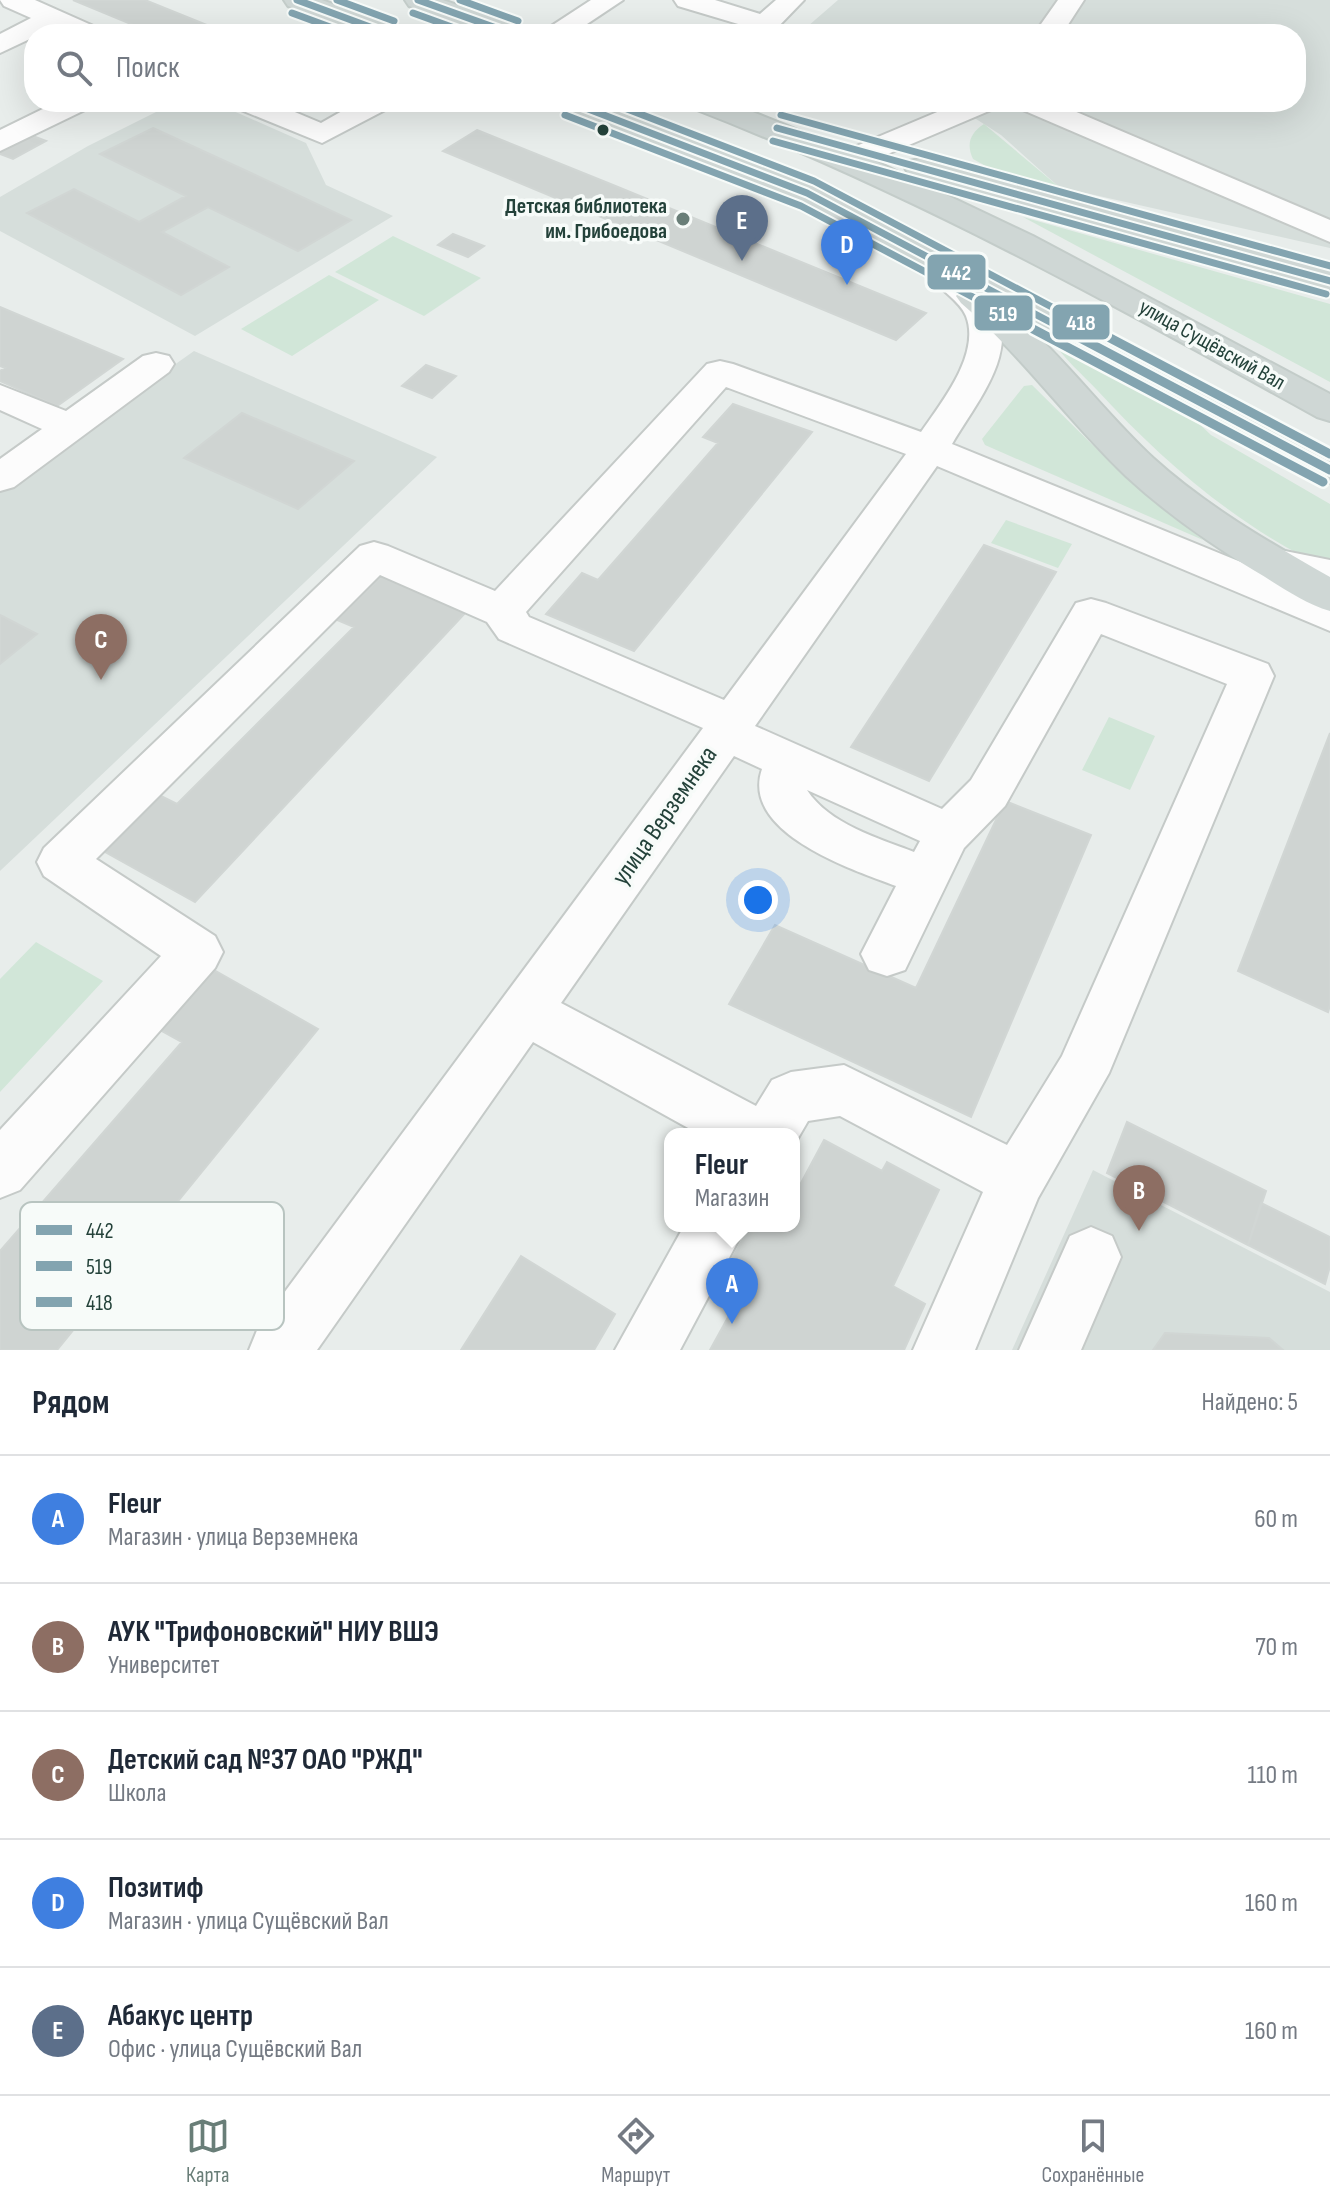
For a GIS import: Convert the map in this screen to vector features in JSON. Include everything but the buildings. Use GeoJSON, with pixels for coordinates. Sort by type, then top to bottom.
{"type":"FeatureCollection","features":[{"type":"Feature","properties":{"kind":"main road"},"geometry":{"type":"LineString","coordinates":[[297,0],[362,24]]}},
{"type":"Feature","properties":{"kind":"main road"},"geometry":{"type":"LineString","coordinates":[[418,0],[485,24]]}},
{"type":"Feature","properties":{"kind":"main road"},"geometry":{"type":"LineString","coordinates":[[597,112],[769,176],[845,211],[1318,463]]}},
{"type":"Feature","properties":{"kind":"main road","name":"улица Сущёвский Вал"},"geometry":{"type":"LineString","coordinates":[[730,112],[767,125],[970,215],[1330,409]]}},
{"type":"Feature","properties":{"kind":"main road"},"geometry":{"type":"LineString","coordinates":[[767,125],[1330,281]]}},
{"type":"Feature","properties":{"kind":"main road"},"geometry":{"type":"LineString","coordinates":[[845,211],[944,274],[1006,325],[1142,468],[1222,532],[1330,596]]}},
{"type":"Feature","properties":{"kind":"street"},"geometry":{"type":"LineString","coordinates":[[13,0],[65,24]]}},
{"type":"Feature","properties":{"kind":"street"},"geometry":{"type":"LineString","coordinates":[[570,24],[610,0]]}},
{"type":"Feature","properties":{"kind":"street"},"geometry":{"type":"LineString","coordinates":[[687,0],[765,24],[791,0]]}},
{"type":"Feature","properties":{"kind":"street"},"geometry":{"type":"LineString","coordinates":[[1055,24],[1071,0]]}},
{"type":"Feature","properties":{"kind":"street"},"geometry":{"type":"LineString","coordinates":[[40,24],[51,18]]}},
{"type":"Feature","properties":{"kind":"street"},"geometry":{"type":"LineString","coordinates":[[0,45],[24,32]]}},
{"type":"Feature","properties":{"kind":"street"},"geometry":{"type":"LineString","coordinates":[[2,139],[58,112]]}},
{"type":"Feature","properties":{"kind":"street"},"geometry":{"type":"LineString","coordinates":[[270,112],[322,134],[361,112]]}},
{"type":"Feature","properties":{"kind":"street"},"geometry":{"type":"LineString","coordinates":[[865,153],[962,112]]}},
{"type":"Feature","properties":{"kind":"street"},"geometry":{"type":"LineString","coordinates":[[1051,112],[1330,232]]}},
{"type":"Feature","properties":{"kind":"street","name":"улица Верземнека"},"geometry":{"type":"LineString","coordinates":[[280,1350],[930,449],[973,376],[986,344],[983,316],[944,274]]}},
{"type":"Feature","properties":{"kind":"street"},"geometry":{"type":"LineString","coordinates":[[0,478],[156,364]]}},
{"type":"Feature","properties":{"kind":"street"},"geometry":{"type":"LineString","coordinates":[[502,611],[720,372],[930,449],[1330,616]]}},
{"type":"Feature","properties":{"kind":"street"},"geometry":{"type":"LineString","coordinates":[[0,396],[69,427]]}},
{"type":"Feature","properties":{"kind":"street"},"geometry":{"type":"LineString","coordinates":[[0,1171],[197,952],[61,862],[374,556],[502,611],[514,628],[728,727],[788,761],[782,784],[794,811],[813,829],[938,855]]}},
{"type":"Feature","properties":{"kind":"street"},"geometry":{"type":"LineString","coordinates":[[1270,562],[1330,574]]}},
{"type":"Feature","properties":{"kind":"street"},"geometry":{"type":"LineString","coordinates":[[887,954],[938,855],[988,793],[1091,614],[1252,676],[1082,1073],[1017,1180],[944,1350]]}},
{"type":"Feature","properties":{"kind":"street"},"geometry":{"type":"LineString","coordinates":[[526,1011],[742,1128]]}},
{"type":"Feature","properties":{"kind":"street"},"geometry":{"type":"LineString","coordinates":[[774,1128],[791,1098],[844,1090],[1017,1180]]}},
{"type":"Feature","properties":{"kind":"street"},"geometry":{"type":"LineString","coordinates":[[646,1350],[714,1232]]}},
{"type":"Feature","properties":{"kind":"street"},"geometry":{"type":"LineString","coordinates":[[1050,1350],[1091,1257]]}},
{"type":"Feature","properties":{"kind":"shaded area"},"geometry":{"type":"Polygon","coordinates":[[[838,0],[1330,0],[1330,248],[1059,187],[1001,135],[962,112],[1306,112],[1306,24],[810,24],[838,0]]]}},
{"type":"Feature","properties":{"kind":"shaded area"},"geometry":{"type":"Polygon","coordinates":[[[156,112],[236,112],[306,143],[326,185],[393,216],[195,336],[0,231],[0,197],[88,146],[156,112]]]}},
{"type":"Feature","properties":{"kind":"shaded area"},"geometry":{"type":"Polygon","coordinates":[[[194,351],[437,457],[0,871],[0,488],[194,351]]]}},
{"type":"Feature","properties":{"kind":"shaded area"},"geometry":{"type":"Polygon","coordinates":[[[1093,1170],[1330,1292],[1330,1350],[1012,1350],[1093,1170]]]}},
{"type":"Feature","properties":{"kind":"green space"},"geometry":{"type":"Polygon","coordinates":[[[984,124],[1059,187],[993,170],[973,159],[971,139],[984,124]]]}},
{"type":"Feature","properties":{"kind":"green space"},"geometry":{"type":"Polygon","coordinates":[[[1023,217],[1330,304],[1330,382],[1023,217]]]}},
{"type":"Feature","properties":{"kind":"green space"},"geometry":{"type":"Polygon","coordinates":[[[393,236],[481,278],[424,316],[335,272],[393,236]]]}},
{"type":"Feature","properties":{"kind":"green space"},"geometry":{"type":"Polygon","coordinates":[[[329,275],[379,300],[292,356],[241,329],[329,275]]]}},
{"type":"Feature","properties":{"kind":"green space"},"geometry":{"type":"Polygon","coordinates":[[[1052,340],[1059,340],[1191,416],[1211,435],[1330,504],[1330,570],[1265,534],[1205,492],[1149,443],[1067,360],[1052,340]]]}},
{"type":"Feature","properties":{"kind":"green space"},"geometry":{"type":"Polygon","coordinates":[[[1032,385],[1128,480],[1203,540],[985,445],[982,439],[1024,386],[1032,385]]]}},
{"type":"Feature","properties":{"kind":"green space"},"geometry":{"type":"Polygon","coordinates":[[[1006,520],[1072,544],[1058,568],[991,543],[1006,520]]]}},
{"type":"Feature","properties":{"kind":"green space"},"geometry":{"type":"Polygon","coordinates":[[[1109,717],[1155,736],[1130,790],[1082,770],[1109,717]]]}},
{"type":"Feature","properties":{"kind":"green space"},"geometry":{"type":"Polygon","coordinates":[[[36,942],[103,981],[0,1092],[0,979],[36,942]]]}},
{"type":"Feature","properties":{"kind":"transit line","name":"442"},"geometry":{"type":"LineString","coordinates":[[297,0],[362,24]]}},
{"type":"Feature","properties":{"kind":"transit line","name":"418"},"geometry":{"type":"LineString","coordinates":[[337,0],[394,21]]}},
{"type":"Feature","properties":{"kind":"transit line","name":"442"},"geometry":{"type":"LineString","coordinates":[[418,0],[485,24]]}},
{"type":"Feature","properties":{"kind":"transit line","name":"418"},"geometry":{"type":"LineString","coordinates":[[460,0],[518,21]]}},
{"type":"Feature","properties":{"kind":"transit line","name":"519"},"geometry":{"type":"LineString","coordinates":[[292,13],[322,24]]}},
{"type":"Feature","properties":{"kind":"transit line","name":"519"},"geometry":{"type":"LineString","coordinates":[[413,13],[443,24]]}},
{"type":"Feature","properties":{"kind":"transit line","name":"442"},"geometry":{"type":"LineString","coordinates":[[596,112],[807,193],[1330,470]]}},
{"type":"Feature","properties":{"kind":"transit line","name":"418"},"geometry":{"type":"LineString","coordinates":[[635,112],[814,181],[1330,454]]}},
{"type":"Feature","properties":{"kind":"transit line","name":"519"},"geometry":{"type":"LineString","coordinates":[[565,115],[801,206],[1323,482]]}},
{"type":"Feature","properties":{"kind":"transit line","name":"418"},"geometry":{"type":"LineString","coordinates":[[781,115],[1330,266]]}},
{"type":"Feature","properties":{"kind":"transit line","name":"442"},"geometry":{"type":"LineString","coordinates":[[777,128],[1330,281]]}},
{"type":"Feature","properties":{"kind":"transit line","name":"519"},"geometry":{"type":"LineString","coordinates":[[773,141],[1326,294]]}},
{"type":"Feature","properties":{"kind":"place","name":"Детская библиотека им. Грибоедова"},"geometry":{"type":"Point","coordinates":[683,219]}},
{"type":"Feature","properties":{"kind":"place","name":"Абакус центр"},"geometry":{"type":"Point","coordinates":[742,261]}},
{"type":"Feature","properties":{"kind":"place","name":"Позитиф"},"geometry":{"type":"Point","coordinates":[847,285]}},
{"type":"Feature","properties":{"kind":"place","name":"Детский сад №37 ОАО \"РЖД\""},"geometry":{"type":"Point","coordinates":[101,680]}},
{"type":"Feature","properties":{"kind":"place","name":"АУК \"Трифоновский\" НИУ ВШЭ"},"geometry":{"type":"Point","coordinates":[1139,1231]}},
{"type":"Feature","properties":{"kind":"place","name":"Fleur"},"geometry":{"type":"Point","coordinates":[732,1324]}}]}
